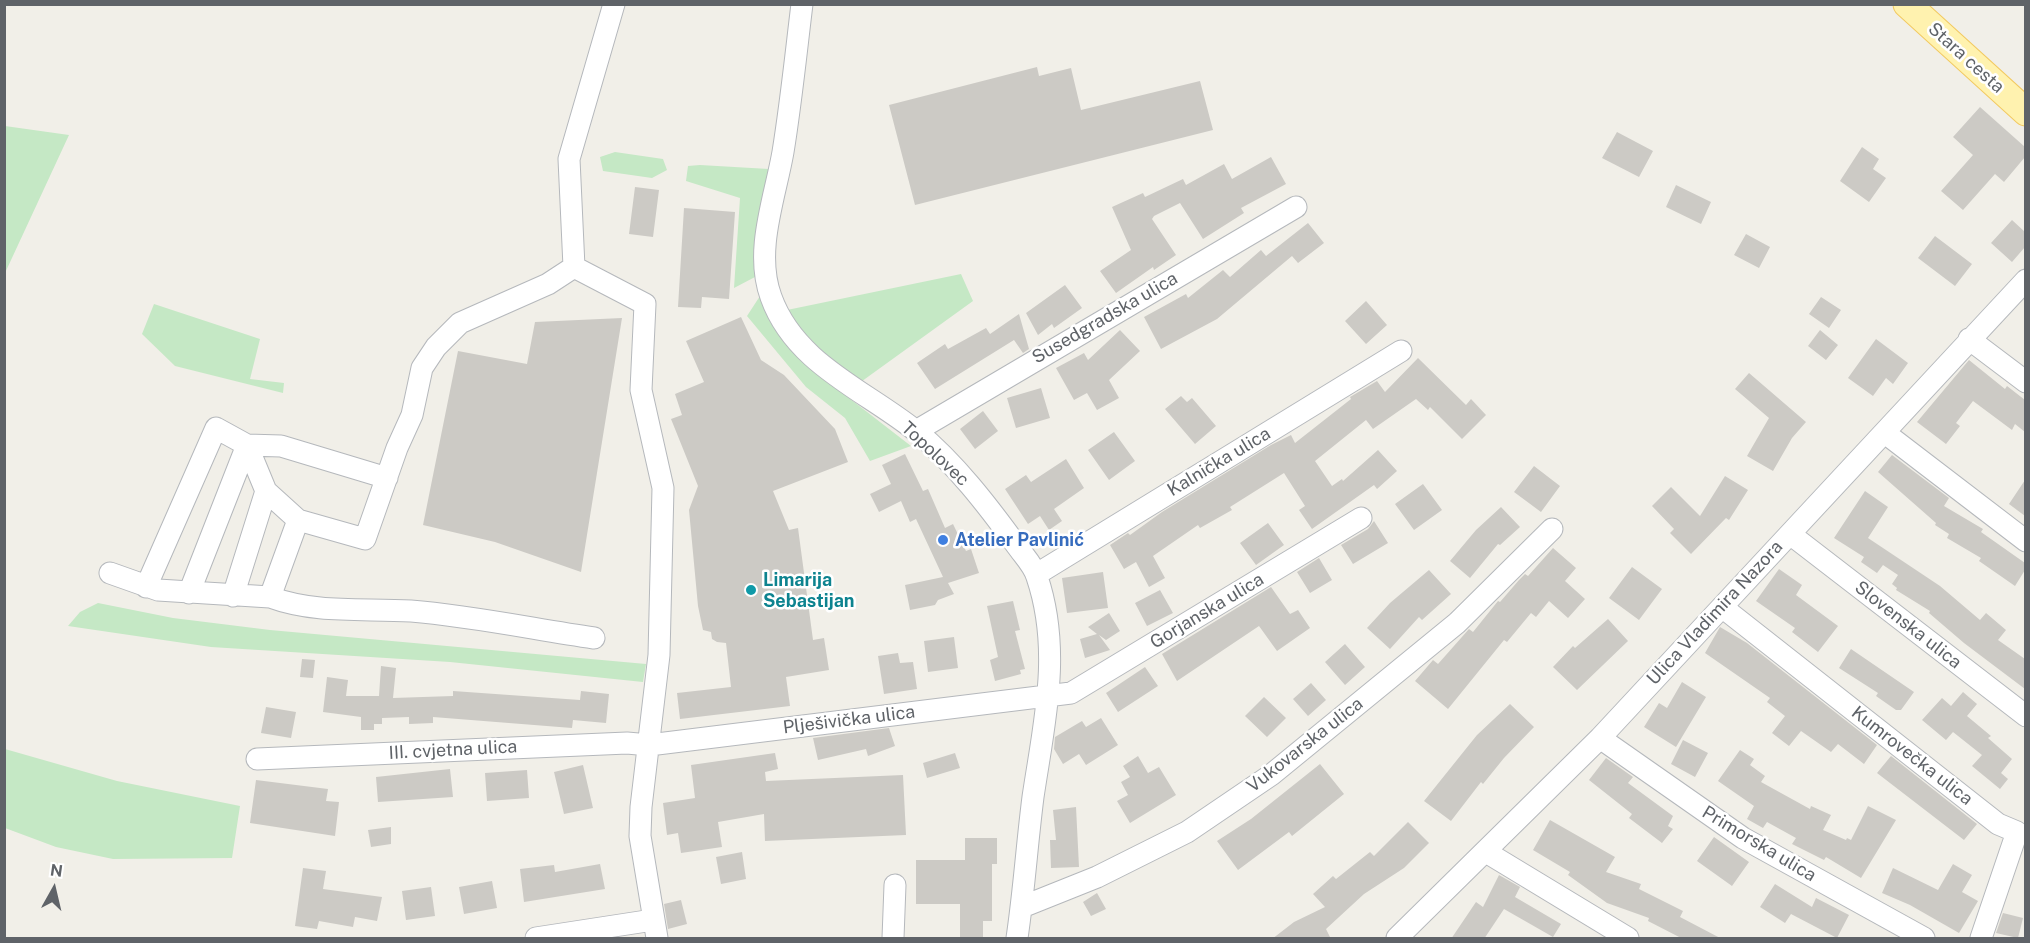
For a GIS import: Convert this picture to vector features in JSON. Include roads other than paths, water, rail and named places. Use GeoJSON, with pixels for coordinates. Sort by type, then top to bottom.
{"type":"FeatureCollection","features":[{"type":"Feature","properties":{"kind":"main road","name":"Stara cesta"},"geometry":{"type":"LineString","coordinates":[[1907,4],[2025,112]]}},
{"type":"Feature","properties":{"kind":"street"},"geometry":{"type":"LineString","coordinates":[[574,267],[569,159],[614,4]]}},
{"type":"Feature","properties":{"kind":"street","name":"Topolovec"},"geometry":{"type":"LineString","coordinates":[[802,4],[783,152],[765,246],[765,271],[770,296],[794,338],[821,364],[855,391],[916,431],[959,474],[995,515],[1037,574],[1046,610],[1051,660],[1050,697],[1033,798],[1017,939]]}},
{"type":"Feature","properties":{"kind":"street","name":"Susedgradska ulica"},"geometry":{"type":"LineString","coordinates":[[916,431],[1296,207]]}},
{"type":"Feature","properties":{"kind":"street"},"geometry":{"type":"LineString","coordinates":[[247,445],[266,491],[298,520],[365,539],[412,415],[422,368],[436,347],[460,323],[548,284],[574,267]]}},
{"type":"Feature","properties":{"kind":"street"},"geometry":{"type":"LineString","coordinates":[[536,939],[655,929],[640,836],[641,807],[659,655],[663,488],[641,390],[645,304],[574,267]]}},
{"type":"Feature","properties":{"kind":"street","name":"Ulica Vladimira Nazora"},"geometry":{"type":"LineString","coordinates":[[1396,939],[1600,738],[2025,280]]}},
{"type":"Feature","properties":{"kind":"street"},"geometry":{"type":"LineString","coordinates":[[1969,339],[2025,382]]}},
{"type":"Feature","properties":{"kind":"street","name":"Kalnička ulica"},"geometry":{"type":"LineString","coordinates":[[1037,574],[1401,351]]}},
{"type":"Feature","properties":{"kind":"street"},"geometry":{"type":"LineString","coordinates":[[146,586],[216,428],[247,445],[280,446],[387,478]]}},
{"type":"Feature","properties":{"kind":"street"},"geometry":{"type":"LineString","coordinates":[[1885,433],[2025,541]]}},
{"type":"Feature","properties":{"kind":"street"},"geometry":{"type":"LineString","coordinates":[[189,593],[247,445]]}},
{"type":"Feature","properties":{"kind":"street"},"geometry":{"type":"LineString","coordinates":[[233,596],[266,491]]}},
{"type":"Feature","properties":{"kind":"street","name":"Gorjanska ulica"},"geometry":{"type":"LineString","coordinates":[[1050,697],[1071,693],[1361,518]]}},
{"type":"Feature","properties":{"kind":"street"},"geometry":{"type":"LineString","coordinates":[[270,597],[298,520]]}},
{"type":"Feature","properties":{"kind":"street","name":"Vukovarska ulica"},"geometry":{"type":"LineString","coordinates":[[1022,908],[1097,877],[1187,832],[1271,775],[1458,623],[1552,529]]}},
{"type":"Feature","properties":{"kind":"street","name":"Slovenska ulica"},"geometry":{"type":"LineString","coordinates":[[1790,534],[2025,716]]}},
{"type":"Feature","properties":{"kind":"street"},"geometry":{"type":"LineString","coordinates":[[110,573],[146,586],[189,593],[270,597],[284,602],[336,611],[411,611],[594,638]]}},
{"type":"Feature","properties":{"kind":"street","name":"Kumrovečka ulica"},"geometry":{"type":"LineString","coordinates":[[1722,606],[1998,824],[2021,824],[1981,939]]}},
{"type":"Feature","properties":{"kind":"street","name":"Plješivička ulica"},"geometry":{"type":"LineString","coordinates":[[649,745],[1050,697]]}},
{"type":"Feature","properties":{"kind":"street","name":"Primorska ulica"},"geometry":{"type":"LineString","coordinates":[[1600,738],[1743,838],[1924,939]]}},
{"type":"Feature","properties":{"kind":"street","name":"III. cvjetna ulica"},"geometry":{"type":"LineString","coordinates":[[257,759],[627,743],[649,745]]}},
{"type":"Feature","properties":{"kind":"street"},"geometry":{"type":"LineString","coordinates":[[1486,852],[1628,939]]}},
{"type":"Feature","properties":{"kind":"street"},"geometry":{"type":"LineString","coordinates":[[893,939],[895,885]]}},
{"type":"Feature","properties":{"kind":"place","name":"Atelier Pavlinić"},"geometry":{"type":"Point","coordinates":[943,540]}},
{"type":"Feature","properties":{"kind":"place","name":"Limarija Sebastijan"},"geometry":{"type":"Point","coordinates":[751,590]}}]}
